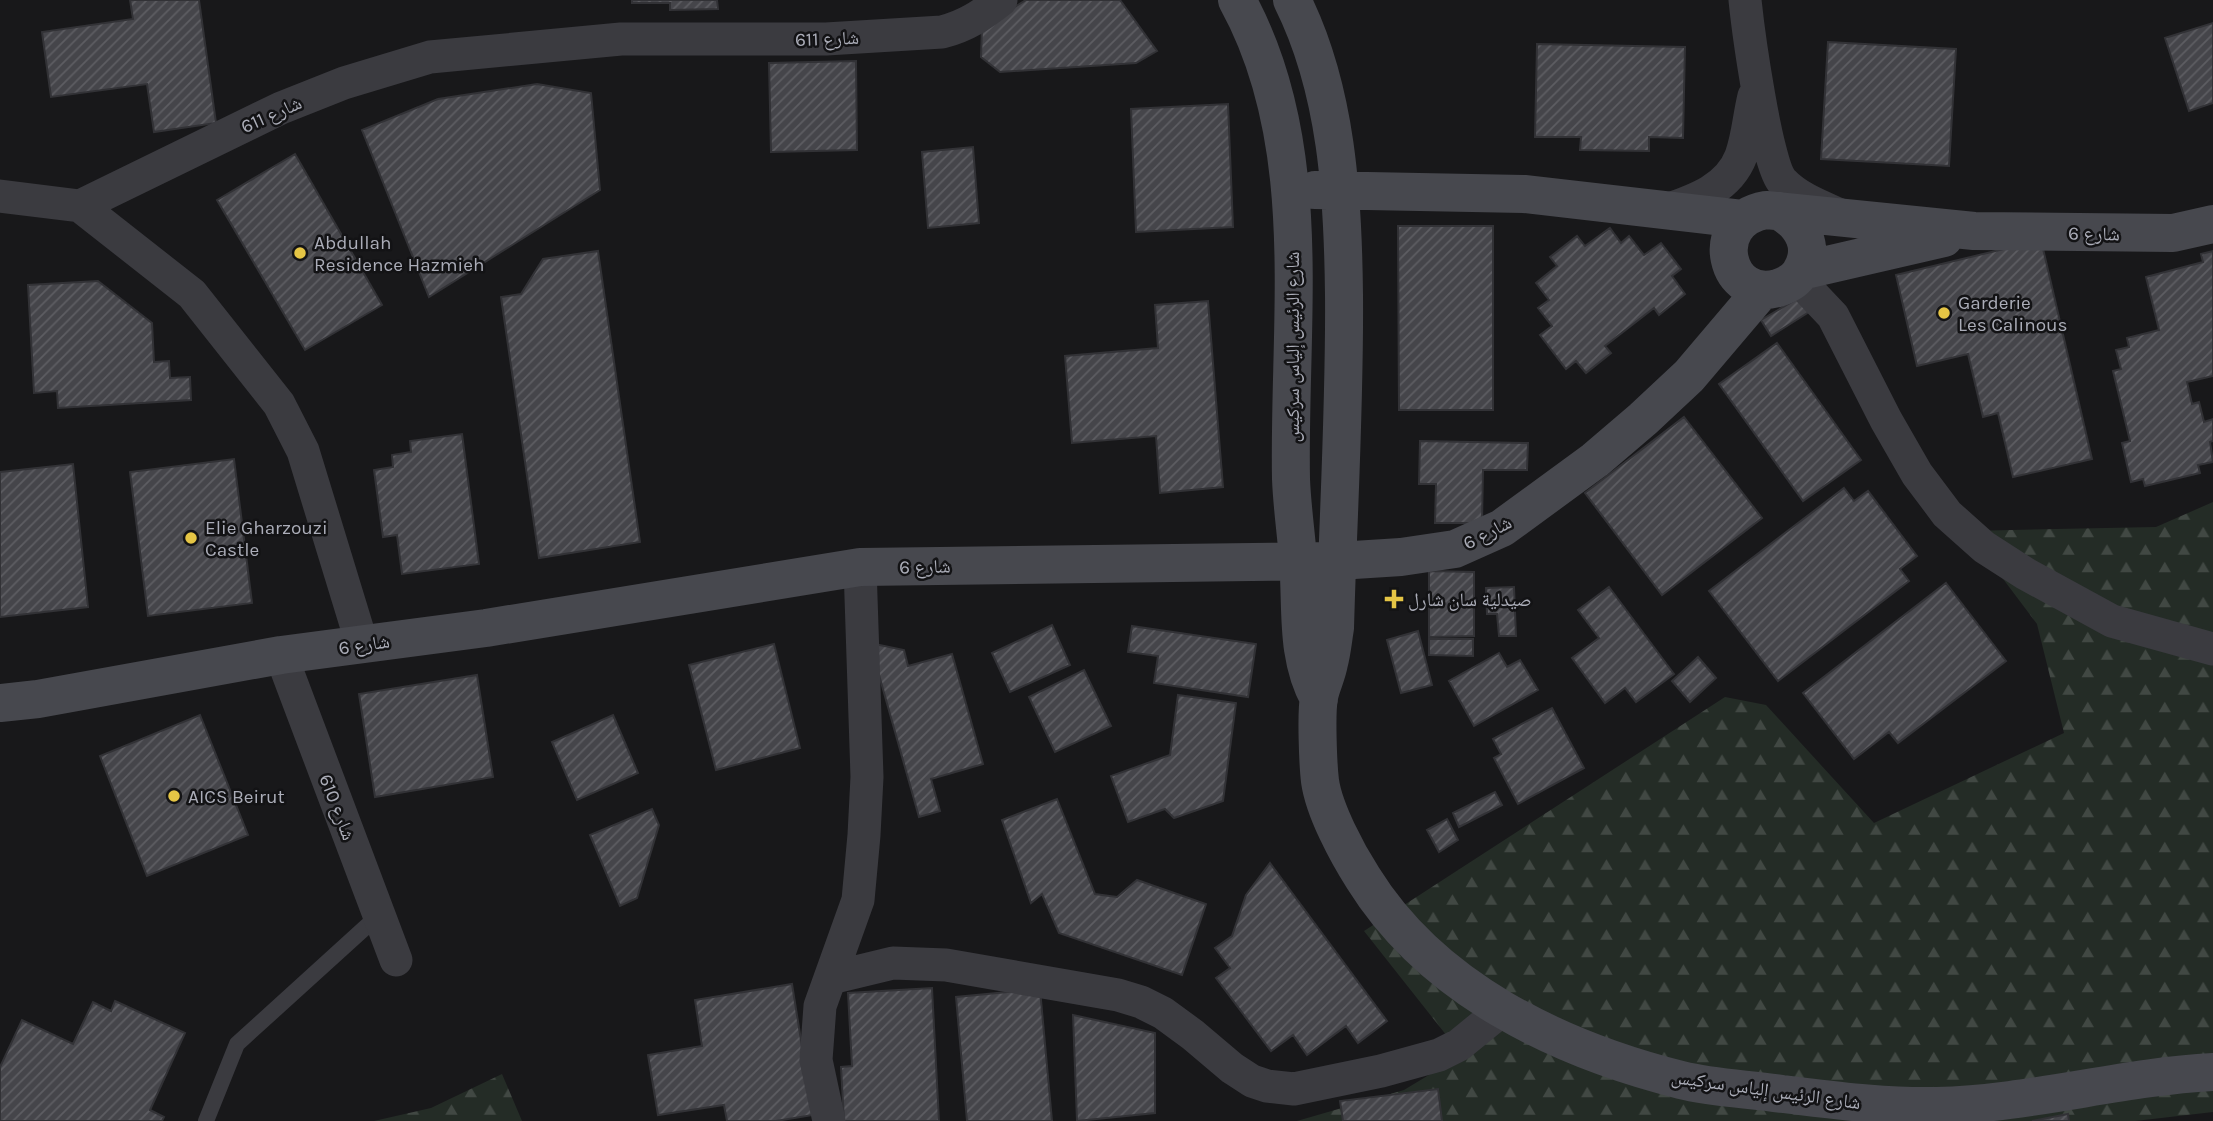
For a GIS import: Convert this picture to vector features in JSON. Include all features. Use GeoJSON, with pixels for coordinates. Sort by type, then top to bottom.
{"type":"FeatureCollection","features":[{"type":"Feature","properties":{"kind":"street","name":"شارع 611"},"geometry":{"type":"LineString","coordinates":[[80,206],[281,108],[344,83],[430,57],[621,39],[826,39],[942,32],[959,28],[976,19],[1001,0]]}},
{"type":"Feature","properties":{"kind":"street","name":"شارع الرئيس إلياس سركيس"},"geometry":{"type":"LineString","coordinates":[[1237,0],[1272,83],[1283,131],[1292,237],[1291,480],[1300,624],[1309,681],[1319,699]]}},
{"type":"Feature","properties":{"kind":"street","name":"شارع الرئيس إلياس سركيس"},"geometry":{"type":"LineString","coordinates":[[1292,0],[1316,64],[1334,133],[1344,233],[1345,367],[1338,561],[1335,628],[1319,699],[1320,782],[1332,819],[1349,856],[1374,896],[1398,926],[1441,965],[1502,1010],[1538,1030],[1612,1060],[1684,1081],[1855,1103],[1950,1105],[2017,1099],[2175,1074],[2213,1072]]}},
{"type":"Feature","properties":{"kind":"street"},"geometry":{"type":"LineString","coordinates":[[1745,0],[1771,152],[1780,179],[1812,203],[1850,219]]}},
{"type":"Feature","properties":{"kind":"street"},"geometry":{"type":"LineString","coordinates":[[1666,210],[1707,194],[1721,184],[1740,159],[1757,80]]}},
{"type":"Feature","properties":{"kind":"street"},"geometry":{"type":"LineString","coordinates":[[1289,190],[1524,194],[1742,219]]}},
{"type":"Feature","properties":{"kind":"street"},"geometry":{"type":"LineString","coordinates":[[0,196],[80,206],[192,294],[279,404],[303,451],[362,644]]}},
{"type":"Feature","properties":{"kind":"street"},"geometry":{"type":"LineString","coordinates":[[1766,210],[1974,231],[1787,280],[1749,285],[1739,278],[1731,267],[1728,254],[1733,229],[1753,212],[1766,210]]}},
{"type":"Feature","properties":{"kind":"street"},"geometry":{"type":"LineString","coordinates":[[1779,211],[1792,218],[1802,229],[1807,243],[1807,258],[1787,280]]}},
{"type":"Feature","properties":{"kind":"street","name":"شارع 6"},"geometry":{"type":"LineString","coordinates":[[1974,231],[2173,233],[2213,224]]}},
{"type":"Feature","properties":{"kind":"street"},"geometry":{"type":"LineString","coordinates":[[1787,280],[1833,316],[1885,420],[1917,474],[1947,514],[1975,539],[2026,575],[2112,621],[2213,649]]}},
{"type":"Feature","properties":{"kind":"street","name":"شارع 6"},"geometry":{"type":"LineString","coordinates":[[0,703],[38,699],[281,655],[486,628],[860,567],[1338,561],[1401,557],[1455,549],[1502,528],[1595,460],[1689,376],[1787,280]]}},
{"type":"Feature","properties":{"kind":"street"},"geometry":{"type":"LineString","coordinates":[[828,1121],[816,1060],[820,1006],[858,900],[862,867],[867,777],[860,567]]}},
{"type":"Feature","properties":{"kind":"street","name":"شارع 610"},"geometry":{"type":"LineString","coordinates":[[281,655],[396,960]]}},
{"type":"Feature","properties":{"kind":"street"},"geometry":{"type":"LineString","coordinates":[[831,978],[893,963],[946,965],[1118,995],[1163,1013],[1252,1081],[1267,1086],[1294,1089],[1381,1071],[1439,1055],[1459,1045],[1502,1010]]}},
{"type":"Feature","properties":{"kind":"lane"},"geometry":{"type":"LineString","coordinates":[[206,1121],[237,1044],[379,915]]}},
{"type":"Feature","properties":{"kind":"green space"},"geometry":{"type":"Polygon","coordinates":[[[2213,502],[2213,1112],[2135,1121],[1297,1121],[1404,1090],[1462,1055],[1364,931],[1725,697],[1766,705],[1874,823],[2064,733],[2037,624],[1967,531],[2156,527],[2213,502]]]}},
{"type":"Feature","properties":{"kind":"green space"},"geometry":{"type":"Polygon","coordinates":[[[502,1074],[522,1121],[374,1121],[431,1108],[502,1074]]]}},
{"type":"Feature","properties":{"kind":"building"},"geometry":{"type":"Polygon","coordinates":[[[130,0],[199,0],[216,123],[154,132],[147,84],[51,97],[42,32],[133,19],[130,0]]]}},
{"type":"Feature","properties":{"kind":"building"},"geometry":{"type":"Polygon","coordinates":[[[632,0],[717,0],[718,9],[670,10],[670,3],[632,3],[632,0]]]}},
{"type":"Feature","properties":{"kind":"building"},"geometry":{"type":"Polygon","coordinates":[[[1026,0],[1120,0],[1157,51],[1136,63],[1000,72],[981,57],[982,27],[1026,0]]]}},
{"type":"Feature","properties":{"kind":"building"},"geometry":{"type":"Polygon","coordinates":[[[2213,23],[2213,103],[2189,111],[2165,38],[2213,23]]]}},
{"type":"Feature","properties":{"kind":"building"},"geometry":{"type":"Polygon","coordinates":[[[1828,42],[1956,49],[1949,166],[1821,159],[1828,42]]]}},
{"type":"Feature","properties":{"kind":"building"},"geometry":{"type":"Polygon","coordinates":[[[1537,44],[1685,47],[1683,138],[1649,137],[1649,151],[1580,150],[1581,137],[1535,137],[1537,44]]]}},
{"type":"Feature","properties":{"kind":"building"},"geometry":{"type":"Polygon","coordinates":[[[856,61],[857,150],[771,152],[769,63],[856,61]]]}},
{"type":"Feature","properties":{"kind":"building"},"geometry":{"type":"Polygon","coordinates":[[[537,84],[591,93],[600,190],[429,297],[362,130],[438,99],[537,84]]]}},
{"type":"Feature","properties":{"kind":"building"},"geometry":{"type":"Polygon","coordinates":[[[1228,104],[1233,227],[1136,232],[1131,109],[1228,104]]]}},
{"type":"Feature","properties":{"kind":"building"},"geometry":{"type":"Polygon","coordinates":[[[973,147],[979,223],[928,228],[922,152],[973,147]]]}},
{"type":"Feature","properties":{"kind":"building","name":"Abdullah Residence Hazmieh"},"geometry":{"type":"Polygon","coordinates":[[[295,154],[382,305],[305,350],[217,200],[295,154]]]}},
{"type":"Feature","properties":{"kind":"building"},"geometry":{"type":"Polygon","coordinates":[[[1398,226],[1493,226],[1493,410],[1399,410],[1398,226]]]}},
{"type":"Feature","properties":{"kind":"building"},"geometry":{"type":"Polygon","coordinates":[[[1610,228],[1621,243],[1629,236],[1644,255],[1661,243],[1681,269],[1672,276],[1685,294],[1659,315],[1654,308],[1605,346],[1611,353],[1586,373],[1576,361],[1566,369],[1540,335],[1552,326],[1538,308],[1549,300],[1536,283],[1557,266],[1550,257],[1577,236],[1585,246],[1610,228]]]}},
{"type":"Feature","properties":{"kind":"building"},"geometry":{"type":"Polygon","coordinates":[[[2041,240],[2092,459],[2013,477],[1998,413],[1983,417],[1968,354],[1917,366],[1896,275],[2041,240]]]}},
{"type":"Feature","properties":{"kind":"building"},"geometry":{"type":"Polygon","coordinates":[[[598,251],[640,542],[539,558],[501,297],[521,294],[543,259],[598,251]]]}},
{"type":"Feature","properties":{"kind":"building"},"geometry":{"type":"Polygon","coordinates":[[[2213,251],[2213,376],[2187,382],[2192,404],[2199,402],[2204,422],[2213,419],[2213,441],[2210,442],[2213,462],[2198,465],[2200,473],[2145,486],[2143,479],[2131,482],[2122,443],[2130,441],[2113,371],[2121,369],[2116,350],[2129,347],[2127,338],[2159,330],[2146,277],[2203,262],[2201,254],[2213,251]]]}},
{"type":"Feature","properties":{"kind":"building"},"geometry":{"type":"Polygon","coordinates":[[[98,281],[152,323],[154,362],[169,361],[170,378],[190,377],[191,400],[58,408],[57,391],[34,393],[28,285],[98,281]]]}},
{"type":"Feature","properties":{"kind":"building"},"geometry":{"type":"Polygon","coordinates":[[[1800,297],[1809,312],[1771,336],[1761,320],[1800,297]]]}},
{"type":"Feature","properties":{"kind":"building"},"geometry":{"type":"Polygon","coordinates":[[[1208,301],[1223,487],[1160,493],[1156,436],[1072,443],[1065,356],[1158,348],[1155,305],[1208,301]]]}},
{"type":"Feature","properties":{"kind":"building"},"geometry":{"type":"Polygon","coordinates":[[[1777,343],[1861,460],[1803,501],[1719,384],[1777,343]]]}},
{"type":"Feature","properties":{"kind":"building"},"geometry":{"type":"Polygon","coordinates":[[[1684,417],[1762,518],[1662,595],[1585,493],[1684,417]]]}},
{"type":"Feature","properties":{"kind":"building"},"geometry":{"type":"Polygon","coordinates":[[[462,434],[479,564],[402,574],[397,535],[383,537],[374,470],[393,467],[392,455],[411,452],[410,441],[462,434]]]}},
{"type":"Feature","properties":{"kind":"building"},"geometry":{"type":"Polygon","coordinates":[[[1420,441],[1528,443],[1527,470],[1483,470],[1482,523],[1435,523],[1436,484],[1419,484],[1420,441]]]}},
{"type":"Feature","properties":{"kind":"building","name":"Elie Gharzouzi Castle"},"geometry":{"type":"Polygon","coordinates":[[[234,459],[252,603],[148,616],[130,472],[234,459]]]}},
{"type":"Feature","properties":{"kind":"building"},"geometry":{"type":"Polygon","coordinates":[[[73,464],[88,607],[0,617],[0,472],[73,464]]]}},
{"type":"Feature","properties":{"kind":"building"},"geometry":{"type":"Polygon","coordinates":[[[1844,488],[1854,501],[1868,491],[1917,556],[1900,569],[1909,581],[1778,681],[1709,591],[1844,488]]]}},
{"type":"Feature","properties":{"kind":"building"},"geometry":{"type":"Polygon","coordinates":[[[1429,571],[1474,572],[1474,636],[1429,637],[1429,571]]]}},
{"type":"Feature","properties":{"kind":"building"},"geometry":{"type":"Polygon","coordinates":[[[1946,583],[2006,661],[1898,743],[1889,732],[1854,759],[1803,693],[1946,583]]]}},
{"type":"Feature","properties":{"kind":"building"},"geometry":{"type":"Polygon","coordinates":[[[1514,587],[1516,636],[1499,636],[1497,614],[1487,614],[1486,588],[1514,587]]]}},
{"type":"Feature","properties":{"kind":"building"},"geometry":{"type":"Polygon","coordinates":[[[1609,587],[1674,674],[1636,702],[1625,688],[1605,703],[1572,658],[1599,638],[1578,610],[1609,587]]]}},
{"type":"Feature","properties":{"kind":"building"},"geometry":{"type":"Polygon","coordinates":[[[1052,625],[1070,665],[1010,692],[992,653],[1052,625]]]}},
{"type":"Feature","properties":{"kind":"building"},"geometry":{"type":"Polygon","coordinates":[[[1132,626],[1256,644],[1248,697],[1154,683],[1158,656],[1128,652],[1132,626]]]}},
{"type":"Feature","properties":{"kind":"building"},"geometry":{"type":"Polygon","coordinates":[[[1418,631],[1432,685],[1401,693],[1387,640],[1418,631]]]}},
{"type":"Feature","properties":{"kind":"building"},"geometry":{"type":"Polygon","coordinates":[[[1429,639],[1473,639],[1473,656],[1429,655],[1429,639]]]}},
{"type":"Feature","properties":{"kind":"building"},"geometry":{"type":"Polygon","coordinates":[[[870,643],[904,650],[908,666],[952,654],[983,764],[931,779],[940,811],[919,817],[870,643]]]}},
{"type":"Feature","properties":{"kind":"building"},"geometry":{"type":"Polygon","coordinates":[[[774,644],[800,748],[716,770],[689,665],[774,644]]]}},
{"type":"Feature","properties":{"kind":"building"},"geometry":{"type":"Polygon","coordinates":[[[1499,653],[1507,667],[1520,660],[1538,690],[1474,726],[1449,681],[1499,653]]]}},
{"type":"Feature","properties":{"kind":"building"},"geometry":{"type":"Polygon","coordinates":[[[1698,657],[1716,678],[1690,702],[1672,681],[1698,657]]]}},
{"type":"Feature","properties":{"kind":"building"},"geometry":{"type":"Polygon","coordinates":[[[1084,670],[1111,726],[1055,752],[1029,697],[1084,670]]]}},
{"type":"Feature","properties":{"kind":"building"},"geometry":{"type":"Polygon","coordinates":[[[477,675],[493,777],[375,797],[359,694],[477,675]]]}},
{"type":"Feature","properties":{"kind":"building"},"geometry":{"type":"Polygon","coordinates":[[[1178,695],[1236,703],[1223,801],[1174,818],[1165,809],[1128,822],[1111,776],[1170,755],[1178,695]]]}},
{"type":"Feature","properties":{"kind":"building"},"geometry":{"type":"Polygon","coordinates":[[[1552,708],[1584,768],[1518,804],[1494,758],[1501,754],[1493,739],[1552,708]]]}},
{"type":"Feature","properties":{"kind":"building","name":"AICS Beirut"},"geometry":{"type":"Polygon","coordinates":[[[200,715],[248,835],[147,876],[100,756],[200,715]]]}},
{"type":"Feature","properties":{"kind":"building"},"geometry":{"type":"Polygon","coordinates":[[[613,715],[638,773],[577,800],[552,742],[613,715]]]}},
{"type":"Feature","properties":{"kind":"building"},"geometry":{"type":"Polygon","coordinates":[[[1495,792],[1502,805],[1459,827],[1453,813],[1495,792]]]}},
{"type":"Feature","properties":{"kind":"building"},"geometry":{"type":"Polygon","coordinates":[[[1057,799],[1095,894],[1117,897],[1137,880],[1206,904],[1182,975],[1059,933],[1042,894],[1031,903],[1002,820],[1057,799]]]}},
{"type":"Feature","properties":{"kind":"building"},"geometry":{"type":"Polygon","coordinates":[[[652,809],[659,825],[637,898],[620,906],[590,835],[652,809]]]}},
{"type":"Feature","properties":{"kind":"building"},"geometry":{"type":"Polygon","coordinates":[[[1447,819],[1458,840],[1439,852],[1427,830],[1447,819]]]}},
{"type":"Feature","properties":{"kind":"building"},"geometry":{"type":"Polygon","coordinates":[[[1270,863],[1387,1021],[1358,1043],[1346,1026],[1307,1055],[1293,1035],[1271,1051],[1216,978],[1230,968],[1215,948],[1232,936],[1246,895],[1270,863]]]}},
{"type":"Feature","properties":{"kind":"building"},"geometry":{"type":"Polygon","coordinates":[[[792,984],[813,1115],[776,1121],[727,1121],[724,1105],[658,1115],[648,1055],[702,1046],[695,1000],[792,984]]]}},
{"type":"Feature","properties":{"kind":"building"},"geometry":{"type":"Polygon","coordinates":[[[932,988],[939,1121],[844,1121],[841,1067],[852,1066],[848,993],[932,988]]]}},
{"type":"Feature","properties":{"kind":"building"},"geometry":{"type":"Polygon","coordinates":[[[1040,989],[1052,1121],[967,1121],[956,997],[1040,989]]]}},
{"type":"Feature","properties":{"kind":"building"},"geometry":{"type":"Polygon","coordinates":[[[115,1001],[185,1033],[150,1110],[164,1117],[162,1121],[0,1121],[0,1067],[22,1020],[73,1044],[93,1002],[111,1011],[115,1001]]]}},
{"type":"Feature","properties":{"kind":"building"},"geometry":{"type":"Polygon","coordinates":[[[1073,1015],[1155,1033],[1155,1113],[1077,1121],[1073,1015]]]}},
{"type":"Feature","properties":{"kind":"building"},"geometry":{"type":"Polygon","coordinates":[[[1438,1089],[1442,1121],[1343,1121],[1340,1101],[1438,1089]]]}},
{"type":"Feature","properties":{"kind":"building"},"geometry":{"type":"Polygon","coordinates":[[[2068,1114],[2069,1121],[2032,1121],[2068,1114]]]}},
{"type":"Feature","properties":{"kind":"place","name":"Abdullah Residence Hazmieh"},"geometry":{"type":"Point","coordinates":[300,253]}},
{"type":"Feature","properties":{"kind":"place","name":"Garderie Les Calinous"},"geometry":{"type":"Point","coordinates":[1944,313]}},
{"type":"Feature","properties":{"kind":"place","name":"Elie Gharzouzi Castle"},"geometry":{"type":"Point","coordinates":[191,538]}},
{"type":"Feature","properties":{"kind":"place","name":"صيدلية سان شارل"},"geometry":{"type":"Point","coordinates":[1394,599]}},
{"type":"Feature","properties":{"kind":"place","name":"AICS Beirut"},"geometry":{"type":"Point","coordinates":[174,796]}}]}
